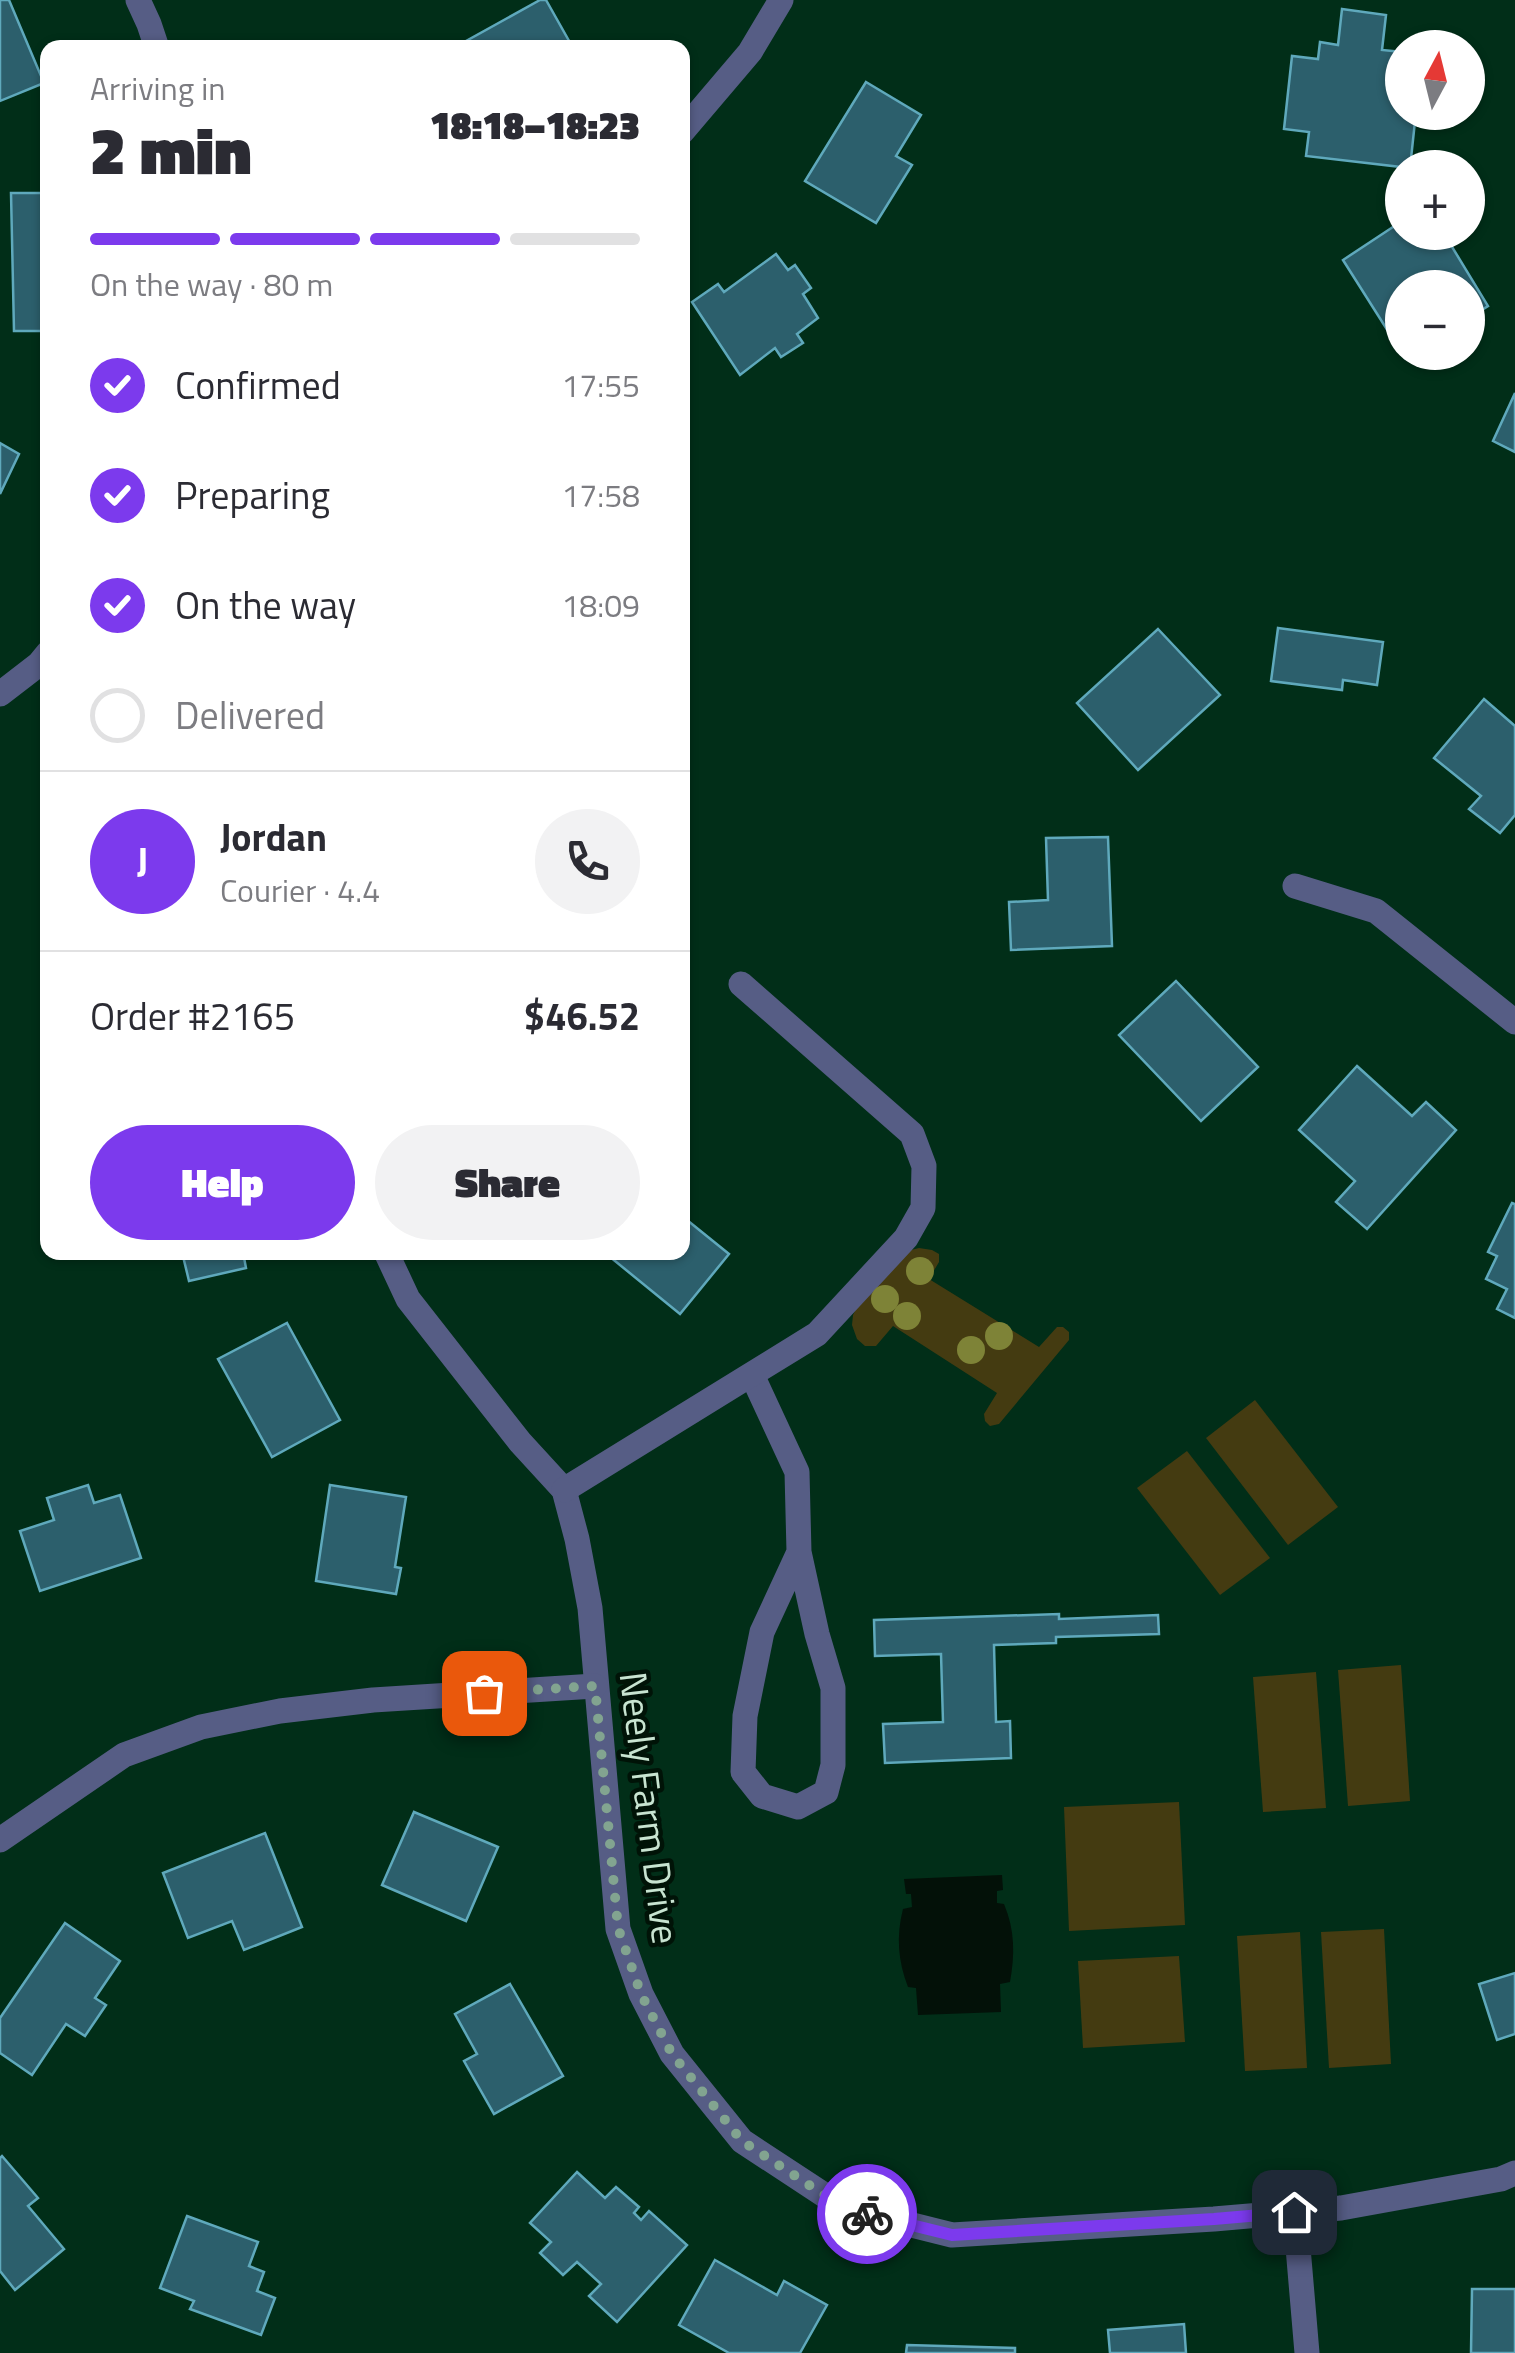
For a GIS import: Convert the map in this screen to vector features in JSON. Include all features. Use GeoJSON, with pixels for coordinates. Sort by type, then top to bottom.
{"type":"FeatureCollection","features":[{"type":"Feature","properties":{"kind":"street"},"geometry":{"type":"LineString","coordinates":[[138,0],[155,40]]}},
{"type":"Feature","properties":{"kind":"street"},"geometry":{"type":"LineString","coordinates":[[690,123],[750,52],[781,0]]}},
{"type":"Feature","properties":{"kind":"street"},"geometry":{"type":"LineString","coordinates":[[0,694],[40,666]]}},
{"type":"Feature","properties":{"kind":"street"},"geometry":{"type":"LineString","coordinates":[[1295,886],[1376,911],[1515,1022]]}},
{"type":"Feature","properties":{"kind":"street"},"geometry":{"type":"LineString","coordinates":[[564,1490],[817,1334],[906,1238],[923,1208],[924,1166],[912,1134],[741,984]]}},
{"type":"Feature","properties":{"kind":"street","name":"Neely Farm Drive"},"geometry":{"type":"LineString","coordinates":[[390,1260],[408,1300],[520,1442],[564,1490],[578,1539],[590,1608],[618,1928],[641,1994],[672,2054],[742,2141],[844,2208],[952,2235],[1341,2208],[1501,2179],[1515,2173]]}},
{"type":"Feature","properties":{"kind":"street"},"geometry":{"type":"LineString","coordinates":[[752,1375],[798,1472],[799,1552],[833,1688],[832,1765],[826,1792],[798,1807],[762,1796],[743,1772],[745,1716],[762,1632],[799,1552]]}},
{"type":"Feature","properties":{"kind":"street"},"geometry":{"type":"LineString","coordinates":[[0,1840],[124,1755],[201,1727],[280,1711],[373,1700],[595,1686]]}},
{"type":"Feature","properties":{"kind":"street"},"geometry":{"type":"LineString","coordinates":[[1294,2212],[1308,2353]]}},
{"type":"Feature","properties":{"kind":"shaded area"},"geometry":{"type":"Polygon","coordinates":[[[919,1248],[939,1254],[929,1279],[1039,1347],[1057,1327],[1069,1332],[1069,1340],[999,1424],[990,1426],[984,1414],[997,1393],[893,1326],[876,1346],[865,1346],[857,1339],[852,1325],[859,1303],[907,1251],[919,1248]]]}},
{"type":"Feature","properties":{"kind":"shaded area"},"geometry":{"type":"Polygon","coordinates":[[[1255,1400],[1338,1507],[1288,1545],[1206,1438],[1255,1400]]]}},
{"type":"Feature","properties":{"kind":"shaded area"},"geometry":{"type":"Polygon","coordinates":[[[1187,1451],[1270,1558],[1220,1595],[1137,1488],[1187,1451]]]}},
{"type":"Feature","properties":{"kind":"shaded area"},"geometry":{"type":"Polygon","coordinates":[[[1401,1665],[1410,1801],[1348,1806],[1338,1670],[1401,1665]]]}},
{"type":"Feature","properties":{"kind":"shaded area"},"geometry":{"type":"Polygon","coordinates":[[[1316,1672],[1326,1808],[1263,1812],[1253,1677],[1316,1672]]]}},
{"type":"Feature","properties":{"kind":"shaded area"},"geometry":{"type":"Polygon","coordinates":[[[1179,1802],[1185,1925],[1069,1931],[1064,1807],[1179,1802]]]}},
{"type":"Feature","properties":{"kind":"shaded area"},"geometry":{"type":"Polygon","coordinates":[[[1002,1875],[1003,1890],[997,1891],[997,1903],[1004,1904],[1008,1914],[1013,1952],[1010,1982],[1000,1984],[1001,2012],[918,2015],[916,1988],[908,1987],[899,1948],[903,1909],[912,1907],[904,1879],[1002,1875]]]}},
{"type":"Feature","properties":{"kind":"shaded area"},"geometry":{"type":"Polygon","coordinates":[[[1384,1929],[1391,2064],[1329,2068],[1321,1932],[1384,1929]]]}},
{"type":"Feature","properties":{"kind":"shaded area"},"geometry":{"type":"Polygon","coordinates":[[[1300,1932],[1307,2068],[1245,2071],[1237,1936],[1300,1932]]]}},
{"type":"Feature","properties":{"kind":"shaded area"},"geometry":{"type":"Polygon","coordinates":[[[1179,1956],[1185,2042],[1083,2048],[1078,1961],[1179,1956]]]}},
{"type":"Feature","properties":{"kind":"building"},"geometry":{"type":"Polygon","coordinates":[[[0,0],[9,0],[40,74],[40,85],[0,101],[0,0]]]}},
{"type":"Feature","properties":{"kind":"building"},"geometry":{"type":"Polygon","coordinates":[[[546,0],[568,40],[468,40],[546,0]]]}},
{"type":"Feature","properties":{"kind":"building"},"geometry":{"type":"Polygon","coordinates":[[[1342,9],[1386,15],[1382,50],[1385,130],[1414,130],[1412,150],[1385,150],[1385,165],[1306,156],[1309,132],[1284,129],[1292,56],[1318,59],[1320,42],[1338,45],[1342,9]]]}},
{"type":"Feature","properties":{"kind":"building"},"geometry":{"type":"Polygon","coordinates":[[[866,82],[921,115],[896,156],[912,165],[876,223],[805,181],[866,82]]]}},
{"type":"Feature","properties":{"kind":"building"},"geometry":{"type":"Polygon","coordinates":[[[11,193],[40,193],[40,331],[14,331],[11,193]]]}},
{"type":"Feature","properties":{"kind":"building"},"geometry":{"type":"Polygon","coordinates":[[[1385,232],[1385,250],[1454,250],[1466,270],[1385,270],[1385,326],[1343,260],[1385,232]]]}},
{"type":"Feature","properties":{"kind":"building"},"geometry":{"type":"Polygon","coordinates":[[[776,254],[788,270],[795,265],[811,288],[803,294],[818,318],[797,334],[803,343],[781,357],[775,348],[740,375],[692,302],[718,284],[724,292],[776,254]]]}},
{"type":"Feature","properties":{"kind":"building"},"geometry":{"type":"Polygon","coordinates":[[[1515,393],[1515,452],[1493,441],[1515,393]]]}},
{"type":"Feature","properties":{"kind":"building"},"geometry":{"type":"Polygon","coordinates":[[[0,443],[19,454],[0,494],[0,443]]]}},
{"type":"Feature","properties":{"kind":"building"},"geometry":{"type":"Polygon","coordinates":[[[1278,628],[1383,642],[1377,685],[1343,680],[1342,690],[1271,681],[1278,628]]]}},
{"type":"Feature","properties":{"kind":"building"},"geometry":{"type":"Polygon","coordinates":[[[1158,629],[1220,695],[1138,770],[1077,703],[1158,629]]]}},
{"type":"Feature","properties":{"kind":"building"},"geometry":{"type":"Polygon","coordinates":[[[1484,699],[1515,726],[1515,815],[1500,833],[1469,809],[1481,796],[1434,758],[1484,699]]]}},
{"type":"Feature","properties":{"kind":"building"},"geometry":{"type":"Polygon","coordinates":[[[1108,837],[1112,946],[1011,950],[1009,902],[1048,900],[1046,838],[1108,837]]]}},
{"type":"Feature","properties":{"kind":"building"},"geometry":{"type":"Polygon","coordinates":[[[1176,981],[1258,1067],[1201,1121],[1119,1035],[1176,981]]]}},
{"type":"Feature","properties":{"kind":"building"},"geometry":{"type":"Polygon","coordinates":[[[1357,1066],[1412,1116],[1426,1102],[1456,1130],[1367,1229],[1336,1202],[1355,1181],[1299,1130],[1357,1066]]]}},
{"type":"Feature","properties":{"kind":"building"},"geometry":{"type":"Polygon","coordinates":[[[1512,1203],[1515,1318],[1497,1309],[1507,1289],[1486,1279],[1497,1256],[1488,1252],[1512,1203]]]}},
{"type":"Feature","properties":{"kind":"building"},"geometry":{"type":"Polygon","coordinates":[[[690,1222],[729,1254],[680,1314],[614,1260],[690,1260],[690,1222]]]}},
{"type":"Feature","properties":{"kind":"building"},"geometry":{"type":"Polygon","coordinates":[[[184,1260],[244,1260],[246,1268],[189,1281],[184,1260]]]}},
{"type":"Feature","properties":{"kind":"building"},"geometry":{"type":"Polygon","coordinates":[[[287,1323],[340,1420],[272,1457],[218,1359],[287,1323]]]}},
{"type":"Feature","properties":{"kind":"building"},"geometry":{"type":"Polygon","coordinates":[[[88,1485],[94,1503],[120,1495],[141,1558],[40,1591],[20,1531],[54,1520],[47,1498],[88,1485]]]}},
{"type":"Feature","properties":{"kind":"building"},"geometry":{"type":"Polygon","coordinates":[[[330,1485],[406,1497],[395,1567],[401,1568],[396,1594],[316,1581],[330,1485]]]}},
{"type":"Feature","properties":{"kind":"building"},"geometry":{"type":"Polygon","coordinates":[[[1059,1614],[1059,1619],[1158,1615],[1159,1634],[1056,1637],[1056,1643],[994,1645],[996,1722],[1010,1721],[1011,1758],[885,1763],[883,1724],[943,1722],[941,1654],[875,1656],[874,1620],[1059,1614]]]}},
{"type":"Feature","properties":{"kind":"building"},"geometry":{"type":"Polygon","coordinates":[[[414,1812],[498,1847],[466,1921],[382,1885],[414,1812]]]}},
{"type":"Feature","properties":{"kind":"building"},"geometry":{"type":"Polygon","coordinates":[[[265,1833],[302,1927],[244,1950],[232,1921],[188,1938],[163,1873],[265,1833]]]}},
{"type":"Feature","properties":{"kind":"building"},"geometry":{"type":"Polygon","coordinates":[[[65,1923],[120,1961],[95,1998],[106,2005],[85,2036],[66,2024],[32,2075],[0,2053],[0,2018],[65,1923]]]}},
{"type":"Feature","properties":{"kind":"building"},"geometry":{"type":"Polygon","coordinates":[[[1515,1973],[1515,2034],[1497,2040],[1479,1984],[1515,1973]]]}},
{"type":"Feature","properties":{"kind":"building"},"geometry":{"type":"Polygon","coordinates":[[[510,1984],[563,2076],[494,2114],[464,2061],[477,2054],[455,2014],[510,1984]]]}},
{"type":"Feature","properties":{"kind":"building"},"geometry":{"type":"Polygon","coordinates":[[[2,2156],[38,2198],[28,2206],[64,2249],[15,2290],[0,2271],[2,2156]]]}},
{"type":"Feature","properties":{"kind":"building"},"geometry":{"type":"Polygon","coordinates":[[[577,2172],[605,2198],[616,2187],[639,2207],[634,2213],[641,2220],[649,2211],[687,2245],[617,2322],[589,2296],[601,2284],[577,2262],[563,2275],[540,2253],[551,2242],[530,2223],[577,2172]]]}},
{"type":"Feature","properties":{"kind":"building"},"geometry":{"type":"Polygon","coordinates":[[[187,2216],[258,2242],[249,2266],[264,2272],[257,2291],[275,2298],[261,2335],[190,2309],[194,2301],[160,2288],[187,2216]]]}},
{"type":"Feature","properties":{"kind":"building"},"geometry":{"type":"Polygon","coordinates":[[[715,2260],[777,2295],[784,2281],[827,2305],[800,2353],[729,2353],[679,2325],[715,2260]]]}},
{"type":"Feature","properties":{"kind":"building"},"geometry":{"type":"Polygon","coordinates":[[[1472,2289],[1515,2289],[1515,2353],[1471,2353],[1472,2289]]]}},
{"type":"Feature","properties":{"kind":"building"},"geometry":{"type":"Polygon","coordinates":[[[1184,2324],[1186,2353],[1110,2353],[1108,2330],[1184,2324]]]}},
{"type":"Feature","properties":{"kind":"building"},"geometry":{"type":"Polygon","coordinates":[[[907,2345],[1015,2348],[1015,2353],[906,2353],[907,2345]]]}},
{"type":"Feature","properties":{"kind":"way so far"},"geometry":{"type":"LineString","coordinates":[[484,1693],[595,1686],[618,1928],[641,1994],[672,2054],[742,2141],[844,2208],[867,2214]]}},
{"type":"Feature","properties":{"kind":"route"},"geometry":{"type":"LineString","coordinates":[[867,2214],[952,2235],[1294,2212]]}}]}
